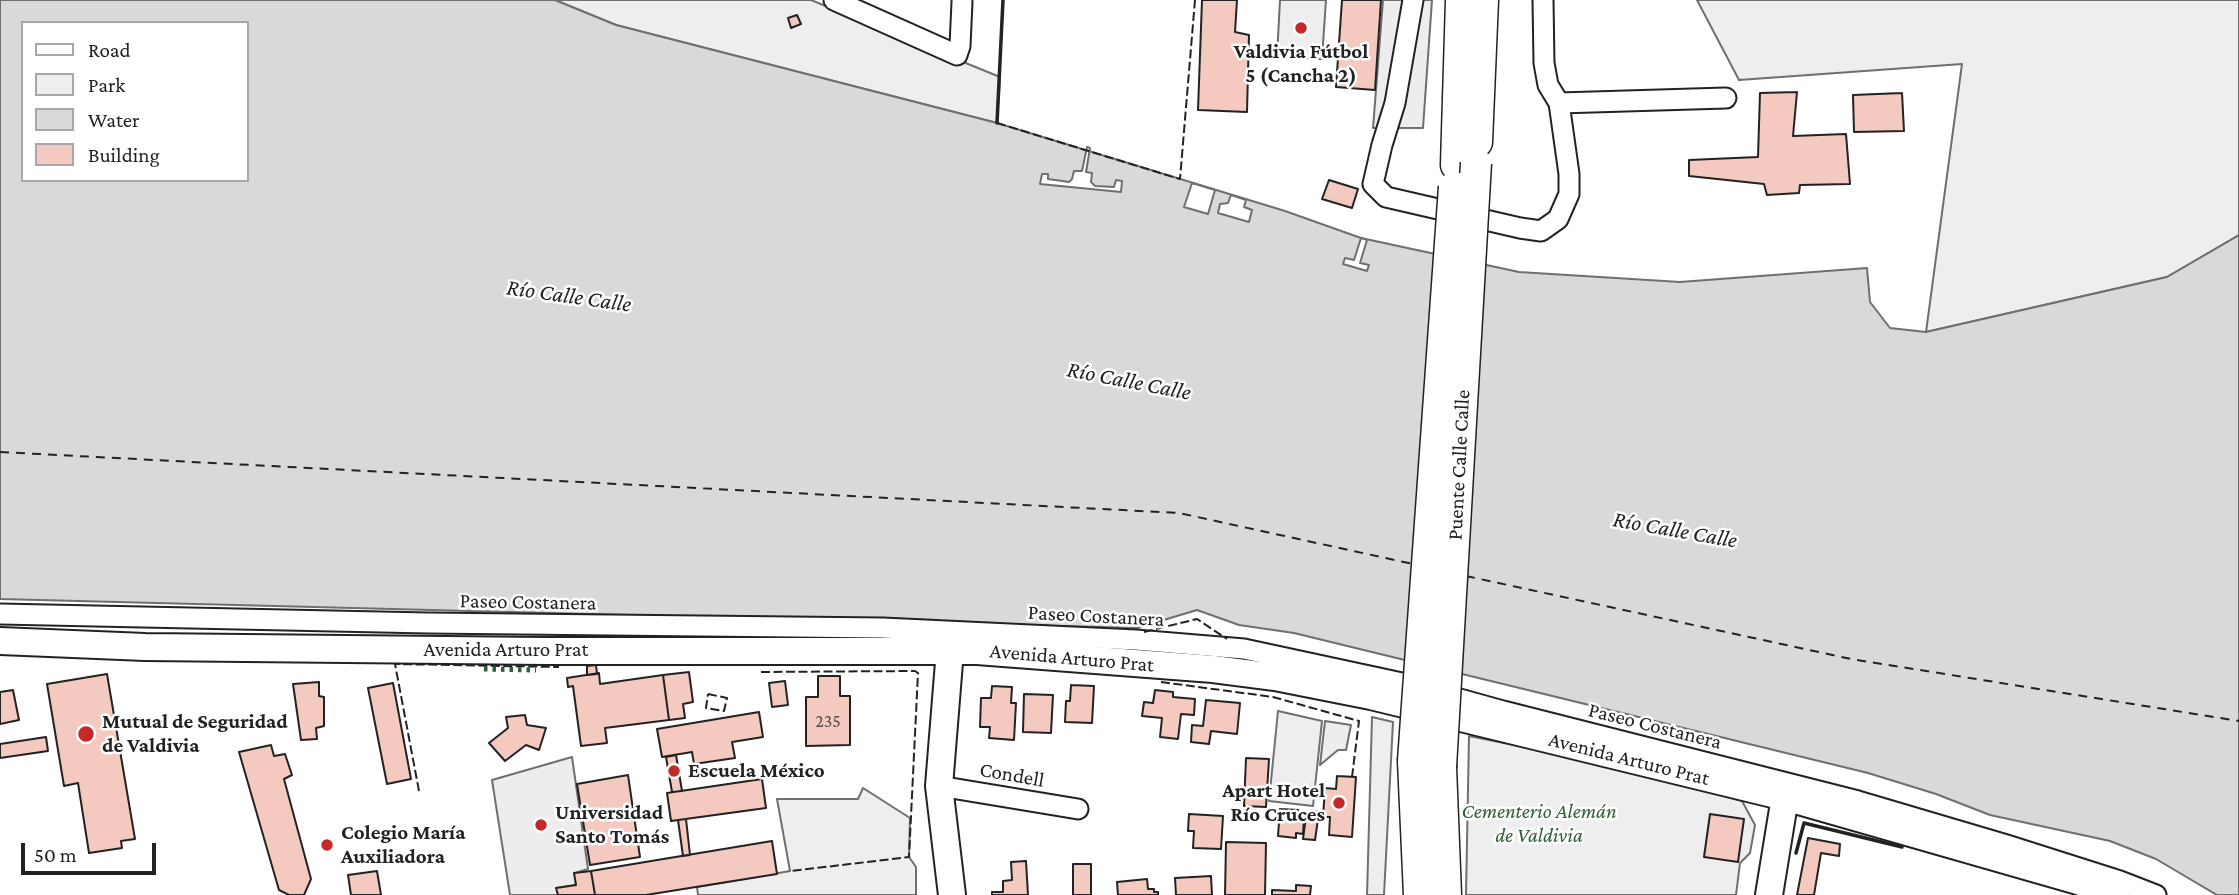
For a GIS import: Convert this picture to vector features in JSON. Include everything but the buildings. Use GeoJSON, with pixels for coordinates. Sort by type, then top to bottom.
{"type":"FeatureCollection","features":[{"type":"Feature","properties":{"kind":"highway"},"geometry":{"type":"LineString","coordinates":[[1461,0],[1466,164]]}},
{"type":"Feature","properties":{"kind":"highway"},"geometry":{"type":"LineString","coordinates":[[1466,164],[1483,0]]}},
{"type":"Feature","properties":{"kind":"highway","name":"Puente Calle Calle"},"geometry":{"type":"LineString","coordinates":[[1425,893],[1427,764],[1466,164]]}},
{"type":"Feature","properties":{"kind":"main road","name":"Avenida Arturo Prat"},"geometry":{"type":"LineString","coordinates":[[0,641],[159,647],[532,651],[950,650],[1213,669],[1275,677],[1384,700],[1785,797],[2078,881],[2116,895]]}},
{"type":"Feature","properties":{"kind":"main road"},"geometry":{"type":"LineString","coordinates":[[950,650],[939,786],[952,895]]}},
{"type":"Feature","properties":{"kind":"main road"},"geometry":{"type":"LineString","coordinates":[[1769,895],[1785,797]]}},
{"type":"Feature","properties":{"kind":"main road"},"geometry":{"type":"LineString","coordinates":[[934,895],[935,846],[942,818]]}},
{"type":"Feature","properties":{"kind":"street"},"geometry":{"type":"LineString","coordinates":[[834,0],[957,55],[960,46],[962,2]]}},
{"type":"Feature","properties":{"kind":"street"},"geometry":{"type":"LineString","coordinates":[[1413,0],[1395,103],[1381,145],[1373,184],[1386,197],[1541,231],[1558,219],[1569,194],[1569,174],[1559,103],[1548,85],[1544,63],[1543,0]]}},
{"type":"Feature","properties":{"kind":"street"},"geometry":{"type":"LineString","coordinates":[[1559,103],[1726,98]]}},
{"type":"Feature","properties":{"kind":"street","name":"Paseo Costanera"},"geometry":{"type":"LineString","coordinates":[[0,614],[428,623],[883,628],[1136,640],[1244,649],[1402,682],[1516,714],[1858,801],[2120,880],[2156,895]]}},
{"type":"Feature","properties":{"kind":"street","name":"Condell"},"geometry":{"type":"LineString","coordinates":[[939,786],[1078,809]]}},
{"type":"Feature","properties":{"kind":"green space"},"geometry":{"type":"Polygon","coordinates":[[[555,0],[811,0],[1000,77],[997,123],[616,25],[555,0]]]}},
{"type":"Feature","properties":{"kind":"green space","name":"Valdivia Fútbol 5 (Cancha 2)"},"geometry":{"type":"Polygon","coordinates":[[[1280,0],[1326,0],[1322,59],[1277,57],[1280,0]]]}},
{"type":"Feature","properties":{"kind":"green space"},"geometry":{"type":"Polygon","coordinates":[[[1697,0],[2239,0],[2239,235],[2167,277],[1926,332],[1962,64],[1739,80],[1697,0]]]}},
{"type":"Feature","properties":{"kind":"green space"},"geometry":{"type":"Polygon","coordinates":[[[1278,711],[1322,721],[1313,806],[1269,801],[1278,711]]]}},
{"type":"Feature","properties":{"kind":"green space"},"geometry":{"type":"Polygon","coordinates":[[[1372,717],[1393,722],[1384,895],[1367,895],[1372,717]]]}},
{"type":"Feature","properties":{"kind":"green space","name":"Cementerio Alemán de Valdivia"},"geometry":{"type":"Polygon","coordinates":[[[1469,736],[1609,764],[1742,801],[1755,825],[1750,853],[1740,863],[1736,895],[1466,895],[1469,736]]]}},
{"type":"Feature","properties":{"kind":"green space"},"geometry":{"type":"Polygon","coordinates":[[[863,788],[910,818],[909,857],[916,867],[916,895],[698,895],[697,887],[790,871],[777,799],[858,799],[863,788]]]}},
{"type":"Feature","properties":{"kind":"shaded area"},"geometry":{"type":"Polygon","coordinates":[[[1383,0],[1432,0],[1423,128],[1373,128],[1383,0]]]}},
{"type":"Feature","properties":{"kind":"shaded area"},"geometry":{"type":"Polygon","coordinates":[[[1325,721],[1351,725],[1346,750],[1338,750],[1320,765],[1325,721]]]}},
{"type":"Feature","properties":{"kind":"shaded area","name":"Universidad Santo Tomás"},"geometry":{"type":"Polygon","coordinates":[[[572,757],[588,869],[575,873],[576,885],[557,888],[558,895],[510,895],[492,780],[572,757]]]}},
{"type":"Feature","properties":{"kind":"water","name":"Río Calle Calle"},"geometry":{"type":"Polygon","coordinates":[[[0,0],[555,0],[616,25],[997,123],[1285,211],[1361,238],[1519,272],[1680,282],[1867,268],[1870,302],[1890,328],[1926,332],[2167,277],[2239,235],[2239,895],[2217,895],[2156,859],[2110,841],[1990,815],[1936,794],[1868,773],[1294,633],[1239,625],[1197,610],[1137,628],[0,599],[0,0]]]}},
{"type":"Feature","properties":{"kind":"pier"},"geometry":{"type":"Polygon","coordinates":[[[1087,147],[1090,148],[1086,172],[1092,173],[1091,182],[1095,186],[1114,187],[1116,180],[1122,181],[1121,192],[1040,184],[1042,174],[1048,174],[1048,179],[1069,182],[1074,171],[1082,171],[1087,147]]]}},
{"type":"Feature","properties":{"kind":"pier"},"geometry":{"type":"Polygon","coordinates":[[[1192,183],[1215,190],[1208,214],[1184,207],[1192,183]]]}},
{"type":"Feature","properties":{"kind":"pier"},"geometry":{"type":"Polygon","coordinates":[[[1231,195],[1246,200],[1244,207],[1252,210],[1249,222],[1218,213],[1220,204],[1228,203],[1231,195]]]}},
{"type":"Feature","properties":{"kind":"pier"},"geometry":{"type":"Polygon","coordinates":[[[1361,238],[1367,240],[1360,263],[1369,265],[1367,271],[1343,264],[1345,258],[1354,260],[1361,238]]]}},
{"type":"Feature","properties":{"kind":"ferry route"},"geometry":{"type":"LineString","coordinates":[[0,452],[1179,513],[1413,564]]}},
{"type":"Feature","properties":{"kind":"ferry route"},"geometry":{"type":"LineString","coordinates":[[1466,576],[1851,659],[2239,721]]}},
{"type":"Feature","properties":{"kind":"hedge"},"geometry":{"type":"LineString","coordinates":[[484,669],[536,670]]}},
{"type":"Feature","properties":{"kind":"fence"},"geometry":{"type":"LineString","coordinates":[[997,123],[1180,179],[1195,0]]}},
{"type":"Feature","properties":{"kind":"fence"},"geometry":{"type":"LineString","coordinates":[[1144,632],[1197,619],[1227,639]]}},
{"type":"Feature","properties":{"kind":"fence"},"geometry":{"type":"LineString","coordinates":[[419,791],[395,664],[559,667]]}},
{"type":"Feature","properties":{"kind":"fence"},"geometry":{"type":"LineString","coordinates":[[761,672],[918,673],[909,857],[791,871]]}},
{"type":"Feature","properties":{"kind":"fence"},"geometry":{"type":"LineString","coordinates":[[1161,682],[1273,697],[1359,721],[1352,777]]}},
{"type":"Feature","properties":{"kind":"fence"},"geometry":{"type":"LineString","coordinates":[[708,694],[727,698],[724,711],[706,708],[708,694]]}},
{"type":"Feature","properties":{"kind":"wall"},"geometry":{"type":"LineString","coordinates":[[997,123],[1003,0]]}},
{"type":"Feature","properties":{"kind":"wall"},"geometry":{"type":"LineString","coordinates":[[1796,853],[1804,823],[1902,847]]}},
{"type":"Feature","properties":{"kind":"place","name":"Valdivia Fútbol 5 (Cancha 2)"},"geometry":{"type":"Point","coordinates":[1301,28]}},
{"type":"Feature","properties":{"kind":"place","name":"Mutual de Seguridad de Valdivia"},"geometry":{"type":"Point","coordinates":[86,734]}},
{"type":"Feature","properties":{"kind":"place","name":"Escuela México"},"geometry":{"type":"Point","coordinates":[674,771]}},
{"type":"Feature","properties":{"kind":"place","name":"Apart Hotel Río Cruces"},"geometry":{"type":"Point","coordinates":[1339,803]}},
{"type":"Feature","properties":{"kind":"place","name":"Universidad Santo Tomás"},"geometry":{"type":"Point","coordinates":[541,825]}},
{"type":"Feature","properties":{"kind":"place","name":"Colegio María Auxiliadora"},"geometry":{"type":"Point","coordinates":[327,845]}}]}
